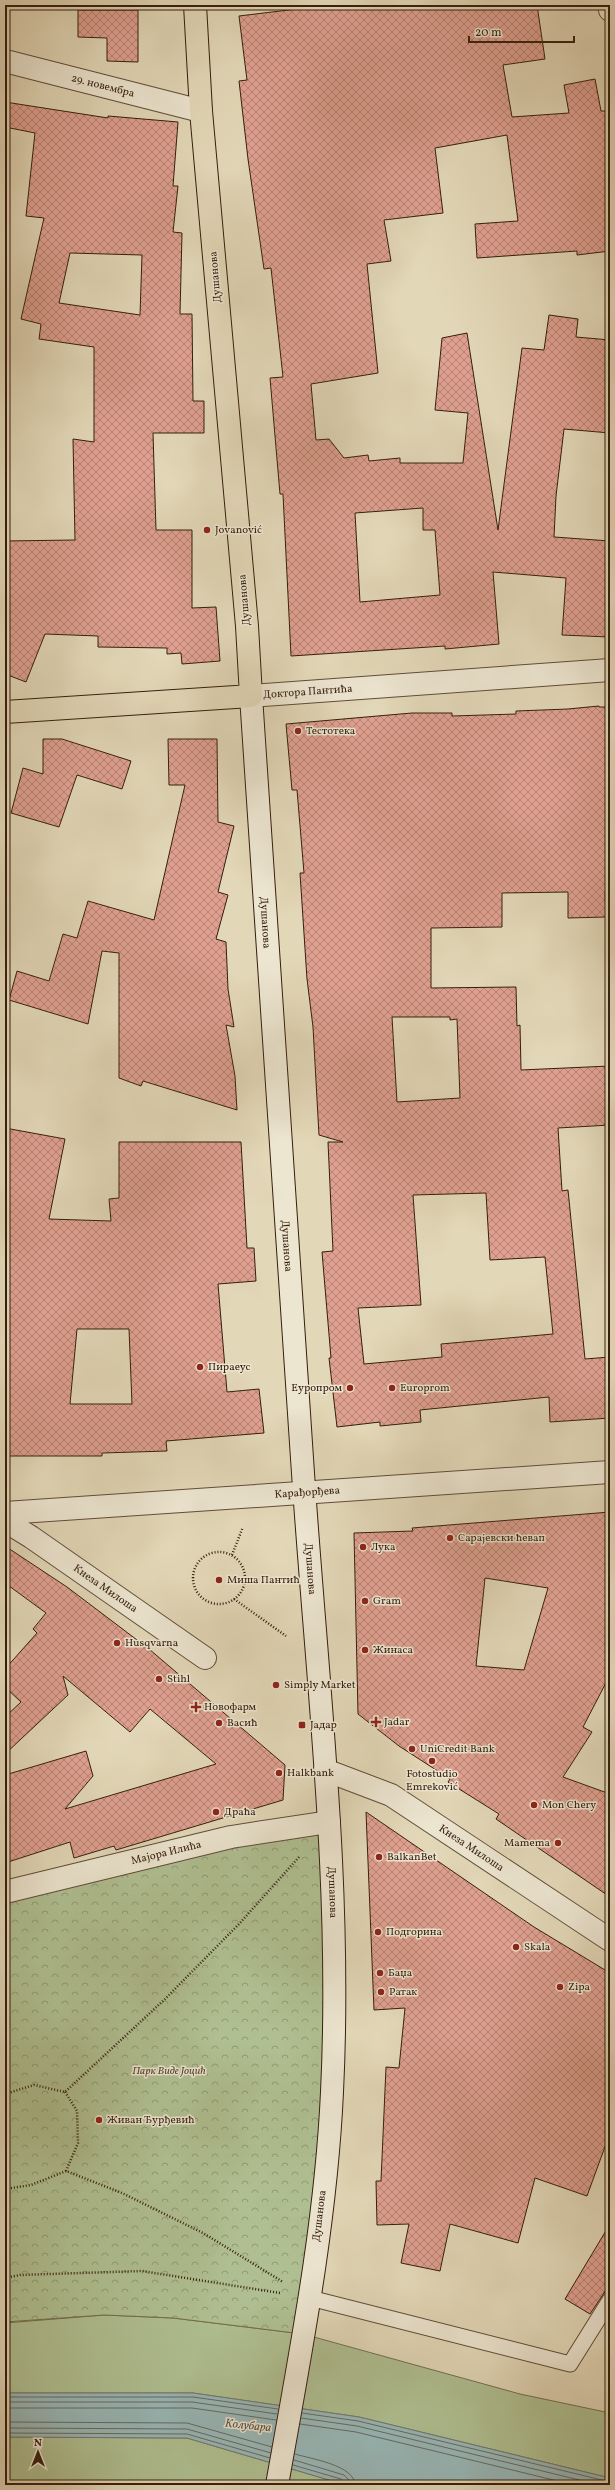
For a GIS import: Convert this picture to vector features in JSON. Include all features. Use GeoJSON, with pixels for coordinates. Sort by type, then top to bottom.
{"type":"FeatureCollection","features":[{"type":"Feature","properties":{"kind":"main road","name":"Душанова"},"geometry":{"type":"LineString","coordinates":[[195,5],[201,111],[246,610],[251,696]]}},
{"type":"Feature","properties":{"kind":"main road","name":"Доктора Пантића"},"geometry":{"type":"LineString","coordinates":[[5,712],[251,696]]}},
{"type":"Feature","properties":{"kind":"street"},"geometry":{"type":"LineString","coordinates":[[609,5],[610,10]]}},
{"type":"Feature","properties":{"kind":"street","name":"29. новембра"},"geometry":{"type":"LineString","coordinates":[[5,61],[201,111]]}},
{"type":"Feature","properties":{"kind":"street","name":"Доктора Пантића"},"geometry":{"type":"LineString","coordinates":[[251,696],[610,670]]}},
{"type":"Feature","properties":{"kind":"street","name":"Душанова"},"geometry":{"type":"LineString","coordinates":[[251,696],[304,1492],[318,1659],[334,1895],[332,2094],[323,2199],[310,2298],[277,2485]]}},
{"type":"Feature","properties":{"kind":"street","name":"Карађорђева"},"geometry":{"type":"LineString","coordinates":[[5,1513],[610,1472]]}},
{"type":"Feature","properties":{"kind":"street","name":"Кнеза Милоша"},"geometry":{"type":"LineString","coordinates":[[5,1521],[31,1537],[205,1658]]}},
{"type":"Feature","properties":{"kind":"street","name":"Кнеза Милоша"},"geometry":{"type":"LineString","coordinates":[[325,1770],[391,1796],[610,1940]]}},
{"type":"Feature","properties":{"kind":"street","name":"Мајора Илића"},"geometry":{"type":"LineString","coordinates":[[5,1892],[231,1837],[329,1822]]}},
{"type":"Feature","properties":{"kind":"lane"},"geometry":{"type":"LineString","coordinates":[[310,2298],[570,2364],[610,2300]]}},
{"type":"Feature","properties":{"kind":"path"},"geometry":{"type":"LineString","coordinates":[[215,1552],[224,1552],[239,1560],[245,1576],[244,1585],[234,1599],[218,1604],[202,1598],[193,1584],[193,1575],[200,1559],[215,1552]]}},
{"type":"Feature","properties":{"kind":"path"},"geometry":{"type":"LineString","coordinates":[[234,1599],[318,1659]]}},
{"type":"Feature","properties":{"kind":"path"},"geometry":{"type":"LineString","coordinates":[[65,2092],[165,1999],[239,1924],[329,1822]]}},
{"type":"Feature","properties":{"kind":"path"},"geometry":{"type":"LineString","coordinates":[[5,2094],[34,2085],[65,2092],[77,2111],[78,2143],[66,2171]]}},
{"type":"Feature","properties":{"kind":"path"},"geometry":{"type":"LineString","coordinates":[[5,2189],[31,2185],[66,2171],[122,2193],[204,2234],[310,2298]]}},
{"type":"Feature","properties":{"kind":"path"},"geometry":{"type":"LineString","coordinates":[[5,2278],[20,2275],[142,2271],[310,2298]]}},
{"type":"Feature","properties":{"kind":"green space","name":"Парк Виде Јоцић"},"geometry":{"type":"Polygon","coordinates":[[[329,1822],[334,2047],[303,2334],[173,2318],[104,2315],[5,2322],[5,1892],[329,1822]]]}},
{"type":"Feature","properties":{"kind":"green space"},"geometry":{"type":"Polygon","coordinates":[[[104,2315],[173,2318],[303,2334],[520,2394],[610,2413],[610,2478],[359,2417],[193,2393],[5,2393],[5,2323],[104,2315]]]}},
{"type":"Feature","properties":{"kind":"green space"},"geometry":{"type":"Polygon","coordinates":[[[5,2437],[187,2438],[346,2485],[5,2485],[5,2437]]]}},
{"type":"Feature","properties":{"kind":"water","name":"Колубара"},"geometry":{"type":"Polygon","coordinates":[[[5,2393],[193,2393],[359,2417],[610,2478],[610,2485],[346,2485],[187,2438],[5,2437],[5,2393]]]}},
{"type":"Feature","properties":{"kind":"building"},"geometry":{"type":"Polygon","coordinates":[[[330,5],[537,5],[545,59],[503,65],[512,117],[569,113],[564,85],[595,79],[601,111],[606,111],[610,167],[610,251],[577,255],[577,251],[477,258],[475,224],[518,221],[507,135],[435,148],[443,213],[384,220],[391,261],[367,264],[378,373],[311,384],[316,440],[329,439],[344,458],[368,455],[369,461],[400,458],[400,463],[463,463],[468,413],[435,410],[442,338],[467,333],[498,530],[522,348],[544,350],[549,315],[578,319],[576,337],[610,340],[610,433],[564,429],[556,496],[554,537],[610,541],[609,637],[562,635],[566,578],[493,572],[499,644],[445,649],[445,646],[291,656],[283,494],[280,494],[270,378],[283,377],[271,268],[264,269],[248,159],[239,81],[247,80],[239,16],[330,5]],[[423,508],[355,513],[360,602],[440,595],[435,530],[423,530],[423,508]]]}},
{"type":"Feature","properties":{"kind":"building"},"geometry":{"type":"Polygon","coordinates":[[[78,10],[138,10],[138,62],[107,61],[107,38],[78,37],[78,10]]]}},
{"type":"Feature","properties":{"kind":"building"},"geometry":{"type":"Polygon","coordinates":[[[5,102],[108,118],[108,116],[178,122],[173,186],[178,186],[173,232],[182,233],[180,314],[192,314],[193,401],[204,401],[204,433],[153,433],[156,530],[192,530],[192,608],[216,607],[220,661],[182,664],[181,653],[167,654],[167,648],[98,647],[98,636],[45,634],[26,682],[5,674],[5,541],[75,540],[73,439],[94,442],[94,347],[39,339],[41,324],[21,319],[44,218],[26,216],[35,133],[5,127],[5,102]],[[70,253],[59,303],[140,315],[142,255],[70,253]]]}},
{"type":"Feature","properties":{"kind":"building"},"geometry":{"type":"Polygon","coordinates":[[[599,706],[610,707],[610,892],[605,893],[606,917],[568,918],[568,892],[502,893],[502,927],[431,928],[431,988],[516,987],[517,1026],[520,1025],[521,1070],[610,1066],[610,1125],[558,1128],[562,1191],[568,1190],[585,1359],[610,1357],[610,1418],[550,1422],[549,1397],[420,1410],[421,1422],[380,1426],[380,1422],[337,1427],[329,1358],[331,1358],[322,1252],[333,1251],[328,1142],[343,1142],[319,1135],[313,1027],[307,979],[300,873],[304,873],[297,790],[292,790],[286,724],[412,713],[452,713],[452,716],[516,714],[516,711],[599,706]],[[392,1017],[397,1102],[460,1098],[457,1019],[450,1020],[450,1017],[392,1017]],[[486,1193],[413,1195],[421,1305],[358,1308],[364,1364],[442,1357],[441,1344],[553,1334],[545,1257],[490,1260],[486,1193]]]}},
{"type":"Feature","properties":{"kind":"building"},"geometry":{"type":"Polygon","coordinates":[[[43,739],[62,739],[131,761],[122,789],[77,775],[59,827],[11,813],[23,768],[43,774],[43,739]]]}},
{"type":"Feature","properties":{"kind":"building"},"geometry":{"type":"Polygon","coordinates":[[[168,739],[217,739],[218,822],[234,826],[218,892],[228,895],[216,939],[226,942],[228,989],[234,1027],[226,1025],[235,1076],[237,1110],[143,1081],[141,1086],[119,1078],[119,953],[102,951],[88,1024],[9,1000],[17,971],[49,981],[63,934],[77,938],[88,901],[154,920],[185,785],[169,785],[168,739]]]}},
{"type":"Feature","properties":{"kind":"building"},"geometry":{"type":"Polygon","coordinates":[[[5,1128],[65,1139],[49,1219],[111,1221],[109,1199],[119,1198],[119,1142],[241,1142],[247,1248],[254,1248],[256,1281],[218,1284],[227,1392],[259,1389],[264,1433],[166,1441],[167,1451],[102,1453],[102,1456],[5,1456],[5,1128]],[[77,1329],[70,1404],[132,1404],[129,1329],[77,1329]]]}},
{"type":"Feature","properties":{"kind":"building"},"geometry":{"type":"Polygon","coordinates":[[[610,1512],[610,1675],[583,1727],[592,1732],[563,1777],[610,1794],[610,1897],[496,1819],[499,1814],[448,1782],[450,1779],[399,1746],[358,1714],[354,1533],[413,1531],[412,1528],[610,1512]],[[485,1578],[476,1666],[524,1670],[548,1588],[485,1578]]]}},
{"type":"Feature","properties":{"kind":"building"},"geometry":{"type":"Polygon","coordinates":[[[5,1546],[67,1587],[149,1649],[285,1765],[283,1800],[116,1850],[114,1846],[74,1858],[70,1842],[5,1863],[5,1775],[86,1751],[93,1776],[65,1809],[216,1764],[150,1709],[130,1732],[63,1676],[68,1695],[5,1754],[5,1717],[21,1702],[5,1687],[5,1669],[37,1633],[33,1629],[46,1613],[5,1583],[5,1546]]]}},
{"type":"Feature","properties":{"kind":"building"},"geometry":{"type":"Polygon","coordinates":[[[366,1812],[534,1927],[610,1973],[610,2133],[587,2196],[535,2178],[518,2243],[450,2224],[440,2271],[401,2263],[409,2224],[377,2225],[376,2181],[381,2181],[386,2067],[399,2068],[405,2008],[374,2010],[366,1812]]]}},
{"type":"Feature","properties":{"kind":"building"},"geometry":{"type":"Polygon","coordinates":[[[610,2224],[610,2284],[590,2314],[565,2299],[610,2224]]]}},
{"type":"Feature","properties":{"kind":"place","name":"Jovanović"},"geometry":{"type":"Point","coordinates":[207,530]}},
{"type":"Feature","properties":{"kind":"place","name":"Тестотека"},"geometry":{"type":"Point","coordinates":[298,731]}},
{"type":"Feature","properties":{"kind":"place","name":"Пираеус"},"geometry":{"type":"Point","coordinates":[200,1367]}},
{"type":"Feature","properties":{"kind":"place","name":"Еуропром"},"geometry":{"type":"Point","coordinates":[350,1388]}},
{"type":"Feature","properties":{"kind":"place","name":"Europrom"},"geometry":{"type":"Point","coordinates":[392,1388]}},
{"type":"Feature","properties":{"kind":"place","name":"Сарајевски ћевап"},"geometry":{"type":"Point","coordinates":[450,1538]}},
{"type":"Feature","properties":{"kind":"place","name":"Лука"},"geometry":{"type":"Point","coordinates":[363,1547]}},
{"type":"Feature","properties":{"kind":"place","name":"Миша Пантић"},"geometry":{"type":"Point","coordinates":[219,1580]}},
{"type":"Feature","properties":{"kind":"place","name":"Gram"},"geometry":{"type":"Point","coordinates":[365,1601]}},
{"type":"Feature","properties":{"kind":"place","name":"Husqvarna"},"geometry":{"type":"Point","coordinates":[117,1643]}},
{"type":"Feature","properties":{"kind":"place","name":"Жинаса"},"geometry":{"type":"Point","coordinates":[365,1650]}},
{"type":"Feature","properties":{"kind":"place","name":"Stihl"},"geometry":{"type":"Point","coordinates":[159,1679]}},
{"type":"Feature","properties":{"kind":"place","name":"Simply Market"},"geometry":{"type":"Point","coordinates":[276,1685]}},
{"type":"Feature","properties":{"kind":"place","name":"Новофарм"},"geometry":{"type":"Point","coordinates":[196,1707]}},
{"type":"Feature","properties":{"kind":"place","name":"Jadar"},"geometry":{"type":"Point","coordinates":[376,1722]}},
{"type":"Feature","properties":{"kind":"place","name":"Васић"},"geometry":{"type":"Point","coordinates":[219,1723]}},
{"type":"Feature","properties":{"kind":"place","name":"Јадар"},"geometry":{"type":"Point","coordinates":[302,1725]}},
{"type":"Feature","properties":{"kind":"place","name":"UniCredit Bank"},"geometry":{"type":"Point","coordinates":[412,1749]}},
{"type":"Feature","properties":{"kind":"place","name":"Fotostudio Emreković"},"geometry":{"type":"Point","coordinates":[432,1761]}},
{"type":"Feature","properties":{"kind":"place","name":"Halkbank"},"geometry":{"type":"Point","coordinates":[279,1773]}},
{"type":"Feature","properties":{"kind":"place","name":"Mon Chery"},"geometry":{"type":"Point","coordinates":[534,1805]}},
{"type":"Feature","properties":{"kind":"place","name":"Драћа"},"geometry":{"type":"Point","coordinates":[216,1812]}},
{"type":"Feature","properties":{"kind":"place","name":"Mamema"},"geometry":{"type":"Point","coordinates":[558,1843]}},
{"type":"Feature","properties":{"kind":"place","name":"BalkanBet"},"geometry":{"type":"Point","coordinates":[379,1857]}},
{"type":"Feature","properties":{"kind":"place","name":"Подгорина"},"geometry":{"type":"Point","coordinates":[378,1932]}},
{"type":"Feature","properties":{"kind":"place","name":"Skala"},"geometry":{"type":"Point","coordinates":[516,1947]}},
{"type":"Feature","properties":{"kind":"place","name":"Баџа"},"geometry":{"type":"Point","coordinates":[380,1973]}},
{"type":"Feature","properties":{"kind":"place","name":"Zipa"},"geometry":{"type":"Point","coordinates":[560,1987]}},
{"type":"Feature","properties":{"kind":"place","name":"Ратак"},"geometry":{"type":"Point","coordinates":[381,1992]}},
{"type":"Feature","properties":{"kind":"place","name":"Живан Ђурђевић"},"geometry":{"type":"Point","coordinates":[99,2120]}}]}
